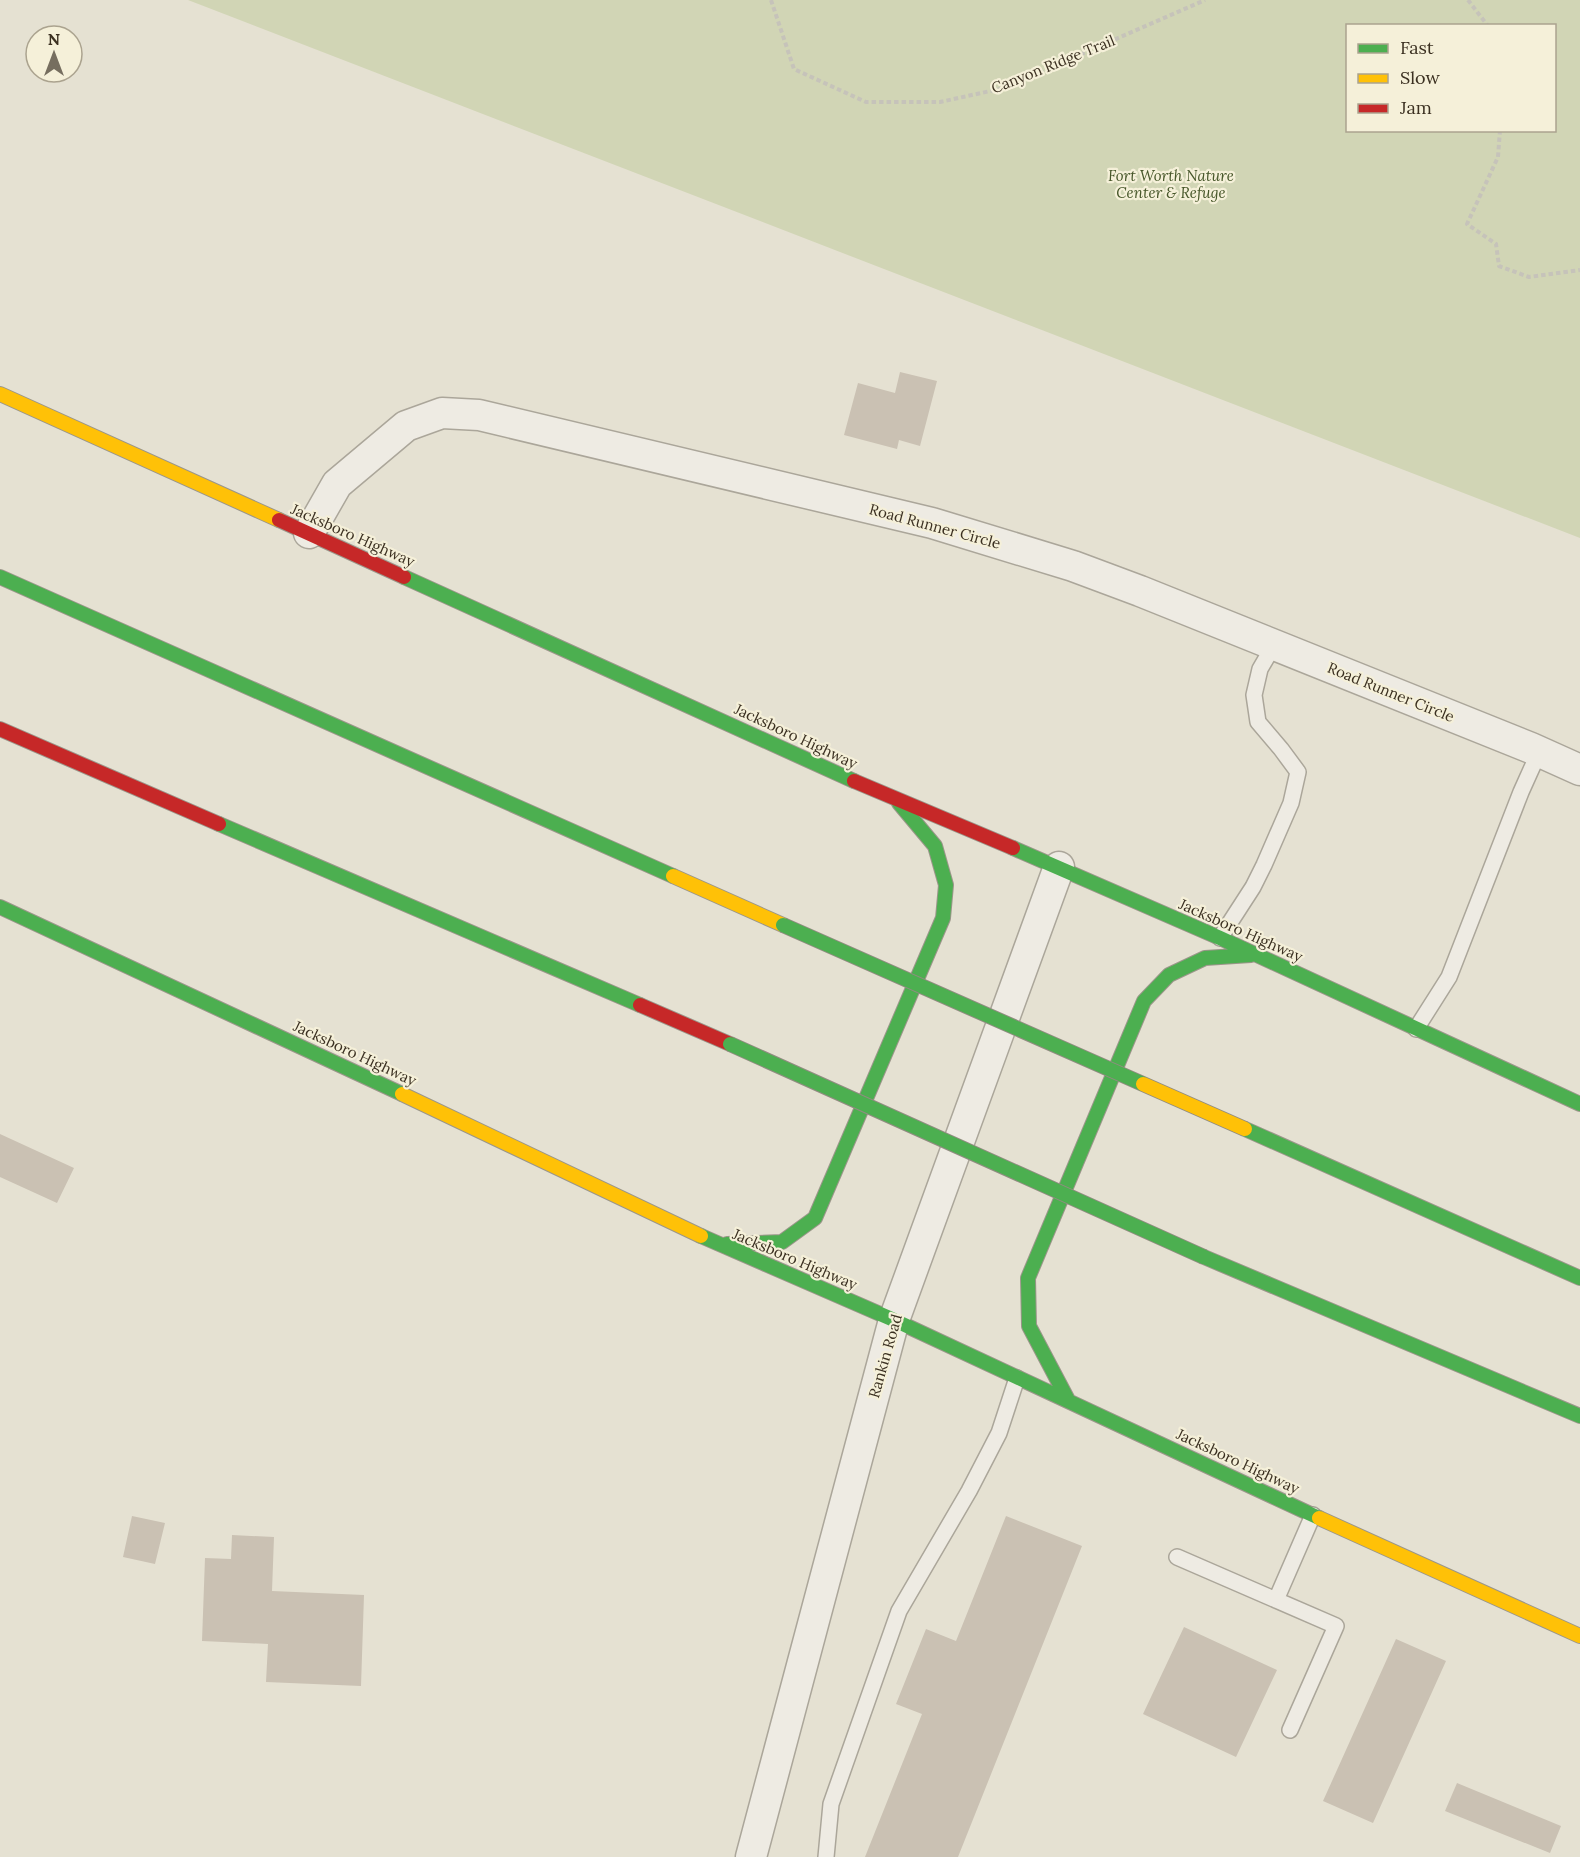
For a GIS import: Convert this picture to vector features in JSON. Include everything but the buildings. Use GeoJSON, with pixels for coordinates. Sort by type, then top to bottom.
{"type":"FeatureCollection","features":[{"type":"Feature","properties":{"kind":"main road","name":"Jacksboro Highway"},"geometry":{"type":"LineString","coordinates":[[0,394],[896,800],[1059,867],[1220,938],[1580,1104]]}},
{"type":"Feature","properties":{"kind":"main road"},"geometry":{"type":"LineString","coordinates":[[0,578],[1580,1278]]}},
{"type":"Feature","properties":{"kind":"main road"},"geometry":{"type":"LineString","coordinates":[[0,729],[730,1044],[1204,1257],[1580,1416]]}},
{"type":"Feature","properties":{"kind":"main road"},"geometry":{"type":"LineString","coordinates":[[719,1244],[782,1242],[814,1218],[944,918],[946,885],[934,846],[896,800]]}},
{"type":"Feature","properties":{"kind":"main road","name":"Jacksboro Highway"},"geometry":{"type":"LineString","coordinates":[[0,907],[287,1039],[719,1244],[894,1320],[1313,1515],[1580,1636]]}},
{"type":"Feature","properties":{"kind":"main road"},"geometry":{"type":"LineString","coordinates":[[1068,1400],[1029,1326],[1028,1278],[1144,1001],[1169,975],[1205,958],[1256,955]]}},
{"type":"Feature","properties":{"kind":"street","name":"Road Runner Circle"},"geometry":{"type":"LineString","coordinates":[[309,533],[337,484],[406,426],[442,413],[479,415],[932,523],[1073,566],[1140,591],[1580,770]]}},
{"type":"Feature","properties":{"kind":"street","name":"Rankin Road"},"geometry":{"type":"LineString","coordinates":[[751,1857],[894,1320],[1059,867]]}},
{"type":"Feature","properties":{"kind":"lane"},"geometry":{"type":"LineString","coordinates":[[1220,938],[1253,887],[1264,865],[1291,803],[1298,772],[1258,722],[1254,695],[1260,669],[1274,645]]}},
{"type":"Feature","properties":{"kind":"lane"},"geometry":{"type":"LineString","coordinates":[[1416,1029],[1449,976],[1539,752]]}},
{"type":"Feature","properties":{"kind":"lane"},"geometry":{"type":"LineString","coordinates":[[826,1857],[831,1804],[899,1611],[969,1491],[999,1433],[1017,1378]]}},
{"type":"Feature","properties":{"kind":"lane"},"geometry":{"type":"LineString","coordinates":[[1276,1600],[1313,1515]]}},
{"type":"Feature","properties":{"kind":"lane"},"geometry":{"type":"LineString","coordinates":[[1177,1557],[1336,1626],[1290,1730]]}},
{"type":"Feature","properties":{"kind":"path","name":"Canyon Ridge Trail"},"geometry":{"type":"LineString","coordinates":[[771,0],[794,69],[866,102],[940,102],[1004,88],[1205,0]]}},
{"type":"Feature","properties":{"kind":"path"},"geometry":{"type":"LineString","coordinates":[[1468,0],[1486,24]]}},
{"type":"Feature","properties":{"kind":"path"},"geometry":{"type":"LineString","coordinates":[[1500,132],[1498,158],[1467,224],[1496,244],[1499,266],[1529,277],[1580,270]]}},
{"type":"Feature","properties":{"kind":"green space","name":"Fort Worth Nature Center & Refuge"},"geometry":{"type":"Polygon","coordinates":[[[188,0],[1580,0],[1580,538],[188,0]]]}},
{"type":"Feature","properties":{"kind":"traffic: fast"},"geometry":{"type":"LineString","coordinates":[[0,577],[673,876]]}},
{"type":"Feature","properties":{"kind":"traffic: fast"},"geometry":{"type":"LineString","coordinates":[[404,577],[854,781]]}},
{"type":"Feature","properties":{"kind":"traffic: fast"},"geometry":{"type":"LineString","coordinates":[[727,1244],[782,1242],[815,1218],[943,918],[946,885],[935,846],[899,803]]}},
{"type":"Feature","properties":{"kind":"traffic: fast"},"geometry":{"type":"LineString","coordinates":[[219,824],[640,1005]]}},
{"type":"Feature","properties":{"kind":"traffic: fast"},"geometry":{"type":"LineString","coordinates":[[1013,848],[1220,938],[1580,1104]]}},
{"type":"Feature","properties":{"kind":"traffic: fast"},"geometry":{"type":"LineString","coordinates":[[0,907],[402,1094]]}},
{"type":"Feature","properties":{"kind":"traffic: fast"},"geometry":{"type":"LineString","coordinates":[[783,925],[1143,1084]]}},
{"type":"Feature","properties":{"kind":"traffic: fast"},"geometry":{"type":"LineString","coordinates":[[1068,1400],[1029,1326],[1028,1278],[1144,1001],[1169,975],[1205,958],[1251,955]]}},
{"type":"Feature","properties":{"kind":"traffic: fast"},"geometry":{"type":"LineString","coordinates":[[730,1044],[1204,1257]]}},
{"type":"Feature","properties":{"kind":"traffic: fast"},"geometry":{"type":"LineString","coordinates":[[1245,1129],[1580,1278]]}},
{"type":"Feature","properties":{"kind":"traffic: fast"},"geometry":{"type":"LineString","coordinates":[[701,1236],[894,1320],[1319,1518]]}},
{"type":"Feature","properties":{"kind":"traffic: fast"},"geometry":{"type":"LineString","coordinates":[[1204,1257],[1580,1416]]}},
{"type":"Feature","properties":{"kind":"traffic: slow"},"geometry":{"type":"LineString","coordinates":[[0,394],[279,520]]}},
{"type":"Feature","properties":{"kind":"traffic: slow"},"geometry":{"type":"LineString","coordinates":[[673,876],[783,925]]}},
{"type":"Feature","properties":{"kind":"traffic: slow"},"geometry":{"type":"LineString","coordinates":[[1143,1084],[1245,1129]]}},
{"type":"Feature","properties":{"kind":"traffic: slow"},"geometry":{"type":"LineString","coordinates":[[402,1094],[701,1236]]}},
{"type":"Feature","properties":{"kind":"traffic: slow"},"geometry":{"type":"LineString","coordinates":[[1319,1518],[1580,1636]]}},
{"type":"Feature","properties":{"kind":"traffic: jam"},"geometry":{"type":"LineString","coordinates":[[279,520],[404,577]]}},
{"type":"Feature","properties":{"kind":"traffic: jam"},"geometry":{"type":"LineString","coordinates":[[0,729],[219,824]]}},
{"type":"Feature","properties":{"kind":"traffic: jam"},"geometry":{"type":"LineString","coordinates":[[854,781],[1013,848]]}},
{"type":"Feature","properties":{"kind":"traffic: jam"},"geometry":{"type":"LineString","coordinates":[[640,1005],[730,1044]]}}]}
